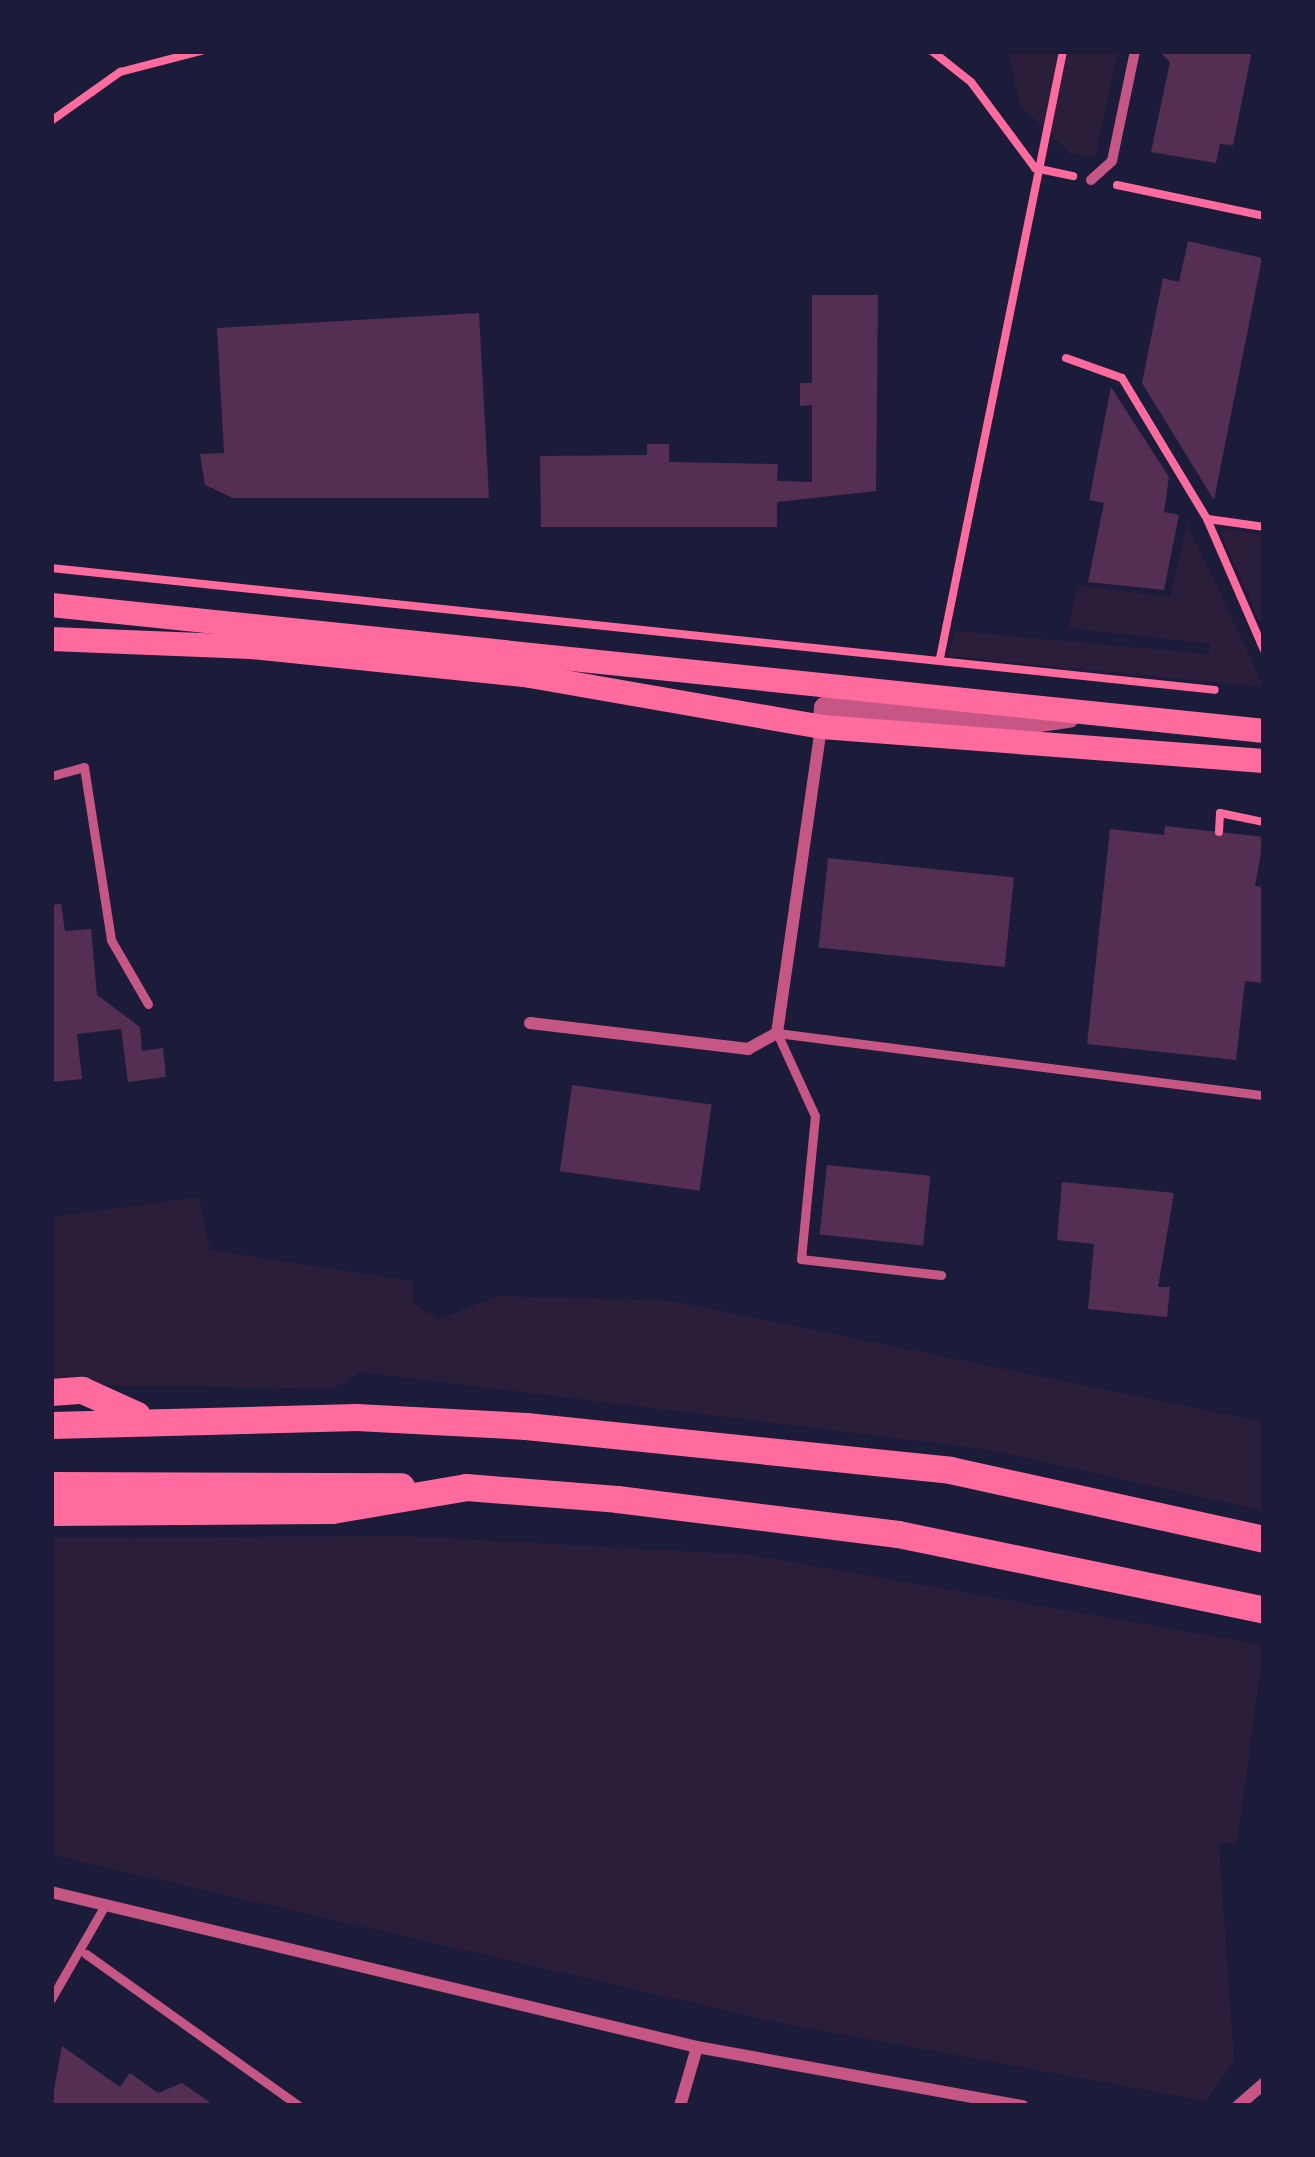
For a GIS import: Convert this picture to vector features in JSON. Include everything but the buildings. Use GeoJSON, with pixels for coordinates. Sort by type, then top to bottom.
{"type":"FeatureCollection","features":[{"type":"Feature","properties":{"kind":"highway"},"geometry":{"type":"LineString","coordinates":[[51,1392],[82,1390],[141,1417]]}},
{"type":"Feature","properties":{"kind":"highway"},"geometry":{"type":"LineString","coordinates":[[51,1425],[141,1417],[526,1426],[950,1470],[1264,1539]]}},
{"type":"Feature","properties":{"kind":"highway"},"geometry":{"type":"LineString","coordinates":[[51,1485],[466,1487],[898,1534],[1264,1610]]}},
{"type":"Feature","properties":{"kind":"highway"},"geometry":{"type":"LineString","coordinates":[[51,1512],[332,1510],[466,1487]]}},
{"type":"Feature","properties":{"kind":"main road"},"geometry":{"type":"LineString","coordinates":[[51,605],[1075,716],[1264,731]]}},
{"type":"Feature","properties":{"kind":"main road"},"geometry":{"type":"LineString","coordinates":[[51,639],[530,676],[822,727],[1264,760]]}},
{"type":"Feature","properties":{"kind":"street"},"geometry":{"type":"LineString","coordinates":[[1091,180],[1112,161],[1135,51]]}},
{"type":"Feature","properties":{"kind":"street"},"geometry":{"type":"LineString","coordinates":[[530,1023],[748,1049],[777,1033],[824,707],[1011,725],[1075,716]]}},
{"type":"Feature","properties":{"kind":"street"},"geometry":{"type":"LineString","coordinates":[[51,1892],[697,2047],[1023,2106]]}},
{"type":"Feature","properties":{"kind":"street"},"geometry":{"type":"LineString","coordinates":[[680,2106],[697,2047]]}},
{"type":"Feature","properties":{"kind":"street"},"geometry":{"type":"LineString","coordinates":[[1238,2106],[1264,2084]]}},
{"type":"Feature","properties":{"kind":"lane"},"geometry":{"type":"LineString","coordinates":[[51,776],[84,767],[111,940],[148,1004]]}},
{"type":"Feature","properties":{"kind":"lane"},"geometry":{"type":"LineString","coordinates":[[777,1033],[1264,1095]]}},
{"type":"Feature","properties":{"kind":"lane"},"geometry":{"type":"LineString","coordinates":[[777,1033],[815,1116],[801,1259],[941,1275]]}},
{"type":"Feature","properties":{"kind":"lane"},"geometry":{"type":"LineString","coordinates":[[51,1999],[86,1954],[105,1905]]}},
{"type":"Feature","properties":{"kind":"lane"},"geometry":{"type":"LineString","coordinates":[[86,1954],[298,2106]]}},
{"type":"Feature","properties":{"kind":"path"},"geometry":{"type":"LineString","coordinates":[[51,121],[120,72],[201,51]]}},
{"type":"Feature","properties":{"kind":"path"},"geometry":{"type":"LineString","coordinates":[[932,51],[971,82],[1036,168],[1264,217]]}},
{"type":"Feature","properties":{"kind":"path"},"geometry":{"type":"LineString","coordinates":[[940,658],[1036,168],[1064,51]]}},
{"type":"Feature","properties":{"kind":"path"},"geometry":{"type":"LineString","coordinates":[[1066,358],[1122,377],[1207,519],[1264,650]]}},
{"type":"Feature","properties":{"kind":"path"},"geometry":{"type":"LineString","coordinates":[[1207,519],[1264,527]]}},
{"type":"Feature","properties":{"kind":"path"},"geometry":{"type":"LineString","coordinates":[[51,568],[1239,693]]}},
{"type":"Feature","properties":{"kind":"path"},"geometry":{"type":"LineString","coordinates":[[1220,832],[1220,813],[1264,822]]}},
{"type":"Feature","properties":{"kind":"shaded area"},"geometry":{"type":"Polygon","coordinates":[[[1008,51],[1118,51],[1095,157],[1071,154],[1019,104],[1008,51]]]}},
{"type":"Feature","properties":{"kind":"shaded area"},"geometry":{"type":"Polygon","coordinates":[[[1187,523],[1264,687],[948,656],[955,631],[1208,654],[1211,644],[1069,628],[1077,585],[1170,597],[1187,523]]]}},
{"type":"Feature","properties":{"kind":"shaded area"},"geometry":{"type":"Polygon","coordinates":[[[1227,528],[1264,536],[1264,631],[1220,532],[1227,528]]]}},
{"type":"Feature","properties":{"kind":"shaded area"},"geometry":{"type":"Polygon","coordinates":[[[199,1197],[210,1250],[413,1281],[413,1304],[439,1319],[498,1296],[673,1301],[1264,1422],[1264,1511],[990,1450],[361,1372],[332,1389],[51,1384],[51,1217],[199,1197]]]}},
{"type":"Feature","properties":{"kind":"shaded area"},"geometry":{"type":"Polygon","coordinates":[[[407,1536],[752,1555],[1264,1645],[1237,1843],[1219,1843],[1234,2061],[1206,2101],[785,2024],[51,1855],[51,1538],[407,1536]]]}}]}
